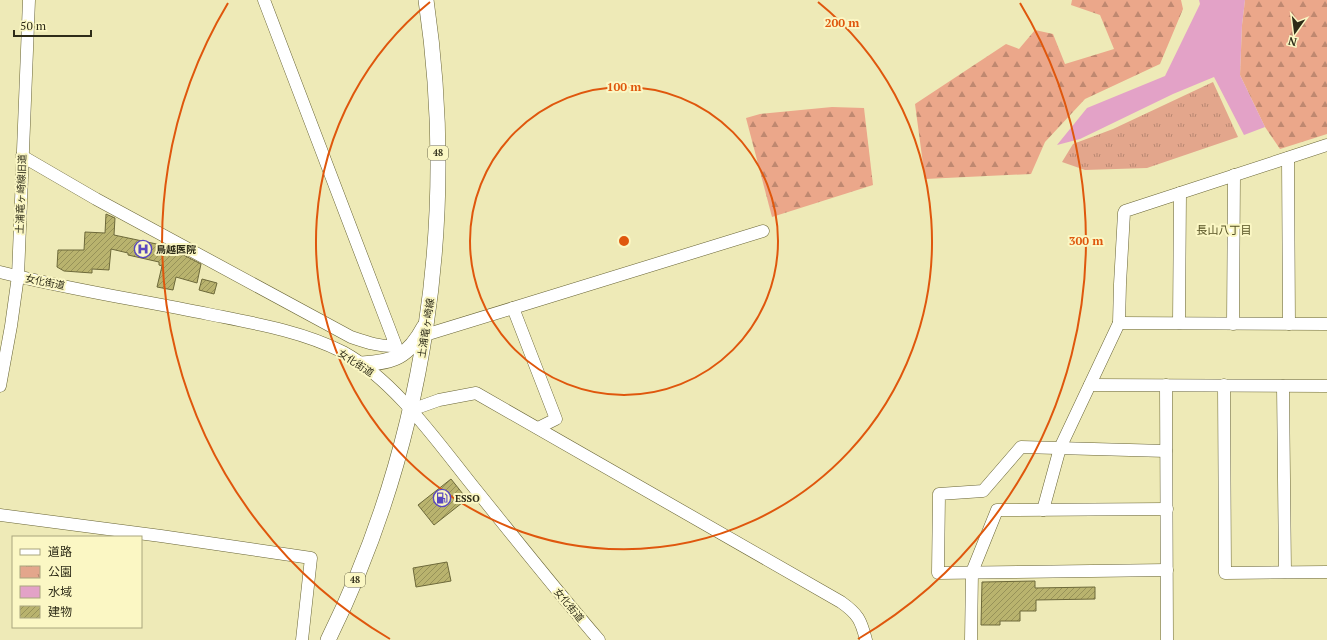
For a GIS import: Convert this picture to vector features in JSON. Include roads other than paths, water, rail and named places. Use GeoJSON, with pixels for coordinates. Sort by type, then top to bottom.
{"type":"FeatureCollection","features":[{"type":"Feature","properties":{"kind":"main road","name":"土浦竜ヶ崎線"},"geometry":{"type":"LineString","coordinates":[[328,640],[349,595],[378,519],[397,461],[411,410],[426,328],[434,259],[438,170],[436,98],[426,0]]}},
{"type":"Feature","properties":{"kind":"main road"},"geometry":{"type":"LineString","coordinates":[[362,364],[380,363],[402,355],[426,328]]}},
{"type":"Feature","properties":{"kind":"street","name":"土浦竜ヶ崎線旧道"},"geometry":{"type":"LineString","coordinates":[[0,386],[18,276],[29,0]]}},
{"type":"Feature","properties":{"kind":"street"},"geometry":{"type":"LineString","coordinates":[[22,156],[96,199],[351,337],[386,347],[396,346],[264,0]]}},
{"type":"Feature","properties":{"kind":"street"},"geometry":{"type":"LineString","coordinates":[[1043,510],[1060,448],[1119,323],[1125,210],[1327,145]]}},
{"type":"Feature","properties":{"kind":"street"},"geometry":{"type":"LineString","coordinates":[[1288,158],[1289,324]]}},
{"type":"Feature","properties":{"kind":"street"},"geometry":{"type":"LineString","coordinates":[[1233,324],[1234,175]]}},
{"type":"Feature","properties":{"kind":"street"},"geometry":{"type":"LineString","coordinates":[[1179,323],[1180,193]]}},
{"type":"Feature","properties":{"kind":"street"},"geometry":{"type":"LineString","coordinates":[[426,328],[514,308],[763,231]]}},
{"type":"Feature","properties":{"kind":"street","name":"女化街道"},"geometry":{"type":"LineString","coordinates":[[0,272],[242,321],[299,335],[343,352],[362,364],[381,380],[411,410],[557,591],[599,640]]}},
{"type":"Feature","properties":{"kind":"street"},"geometry":{"type":"LineString","coordinates":[[514,308],[556,419],[538,428]]}},
{"type":"Feature","properties":{"kind":"street"},"geometry":{"type":"LineString","coordinates":[[1119,323],[1327,324]]}},
{"type":"Feature","properties":{"kind":"street"},"geometry":{"type":"LineString","coordinates":[[343,352],[351,337]]}},
{"type":"Feature","properties":{"kind":"street"},"geometry":{"type":"LineString","coordinates":[[1090,385],[1327,386]]}},
{"type":"Feature","properties":{"kind":"street"},"geometry":{"type":"LineString","coordinates":[[1166,385],[1167,640]]}},
{"type":"Feature","properties":{"kind":"street"},"geometry":{"type":"LineString","coordinates":[[1224,385],[1225,573],[1327,572]]}},
{"type":"Feature","properties":{"kind":"street"},"geometry":{"type":"LineString","coordinates":[[1283,386],[1285,572]]}},
{"type":"Feature","properties":{"kind":"street"},"geometry":{"type":"LineString","coordinates":[[411,410],[439,400],[476,393],[851,609],[862,623],[866,640]]}},
{"type":"Feature","properties":{"kind":"street"},"geometry":{"type":"LineString","coordinates":[[1166,451],[1021,447],[983,491],[939,494],[938,573],[1167,570]]}},
{"type":"Feature","properties":{"kind":"street"},"geometry":{"type":"LineString","coordinates":[[971,640],[972,572],[997,510],[1167,509]]}},
{"type":"Feature","properties":{"kind":"street"},"geometry":{"type":"LineString","coordinates":[[0,515],[161,536],[311,558],[302,640]]}},
{"type":"Feature","properties":{"kind":"water"},"geometry":{"type":"Polygon","coordinates":[[[1199,0],[1245,0],[1242,25],[1240,75],[1265,127],[1244,135],[1214,77],[1173,94],[1080,139],[1057,145],[1087,108],[1165,76],[1200,4],[1199,0]]]}},
{"type":"Feature","properties":{"kind":"place","name":"鳥越医院"},"geometry":{"type":"Point","coordinates":[143,249]}},
{"type":"Feature","properties":{"kind":"place","name":"ESSO"},"geometry":{"type":"Point","coordinates":[442,498]}},
{"type":"Feature","properties":{"kind":"district","name":"長山八丁目"},"geometry":{"type":"Point","coordinates":[1224,230]}}]}
